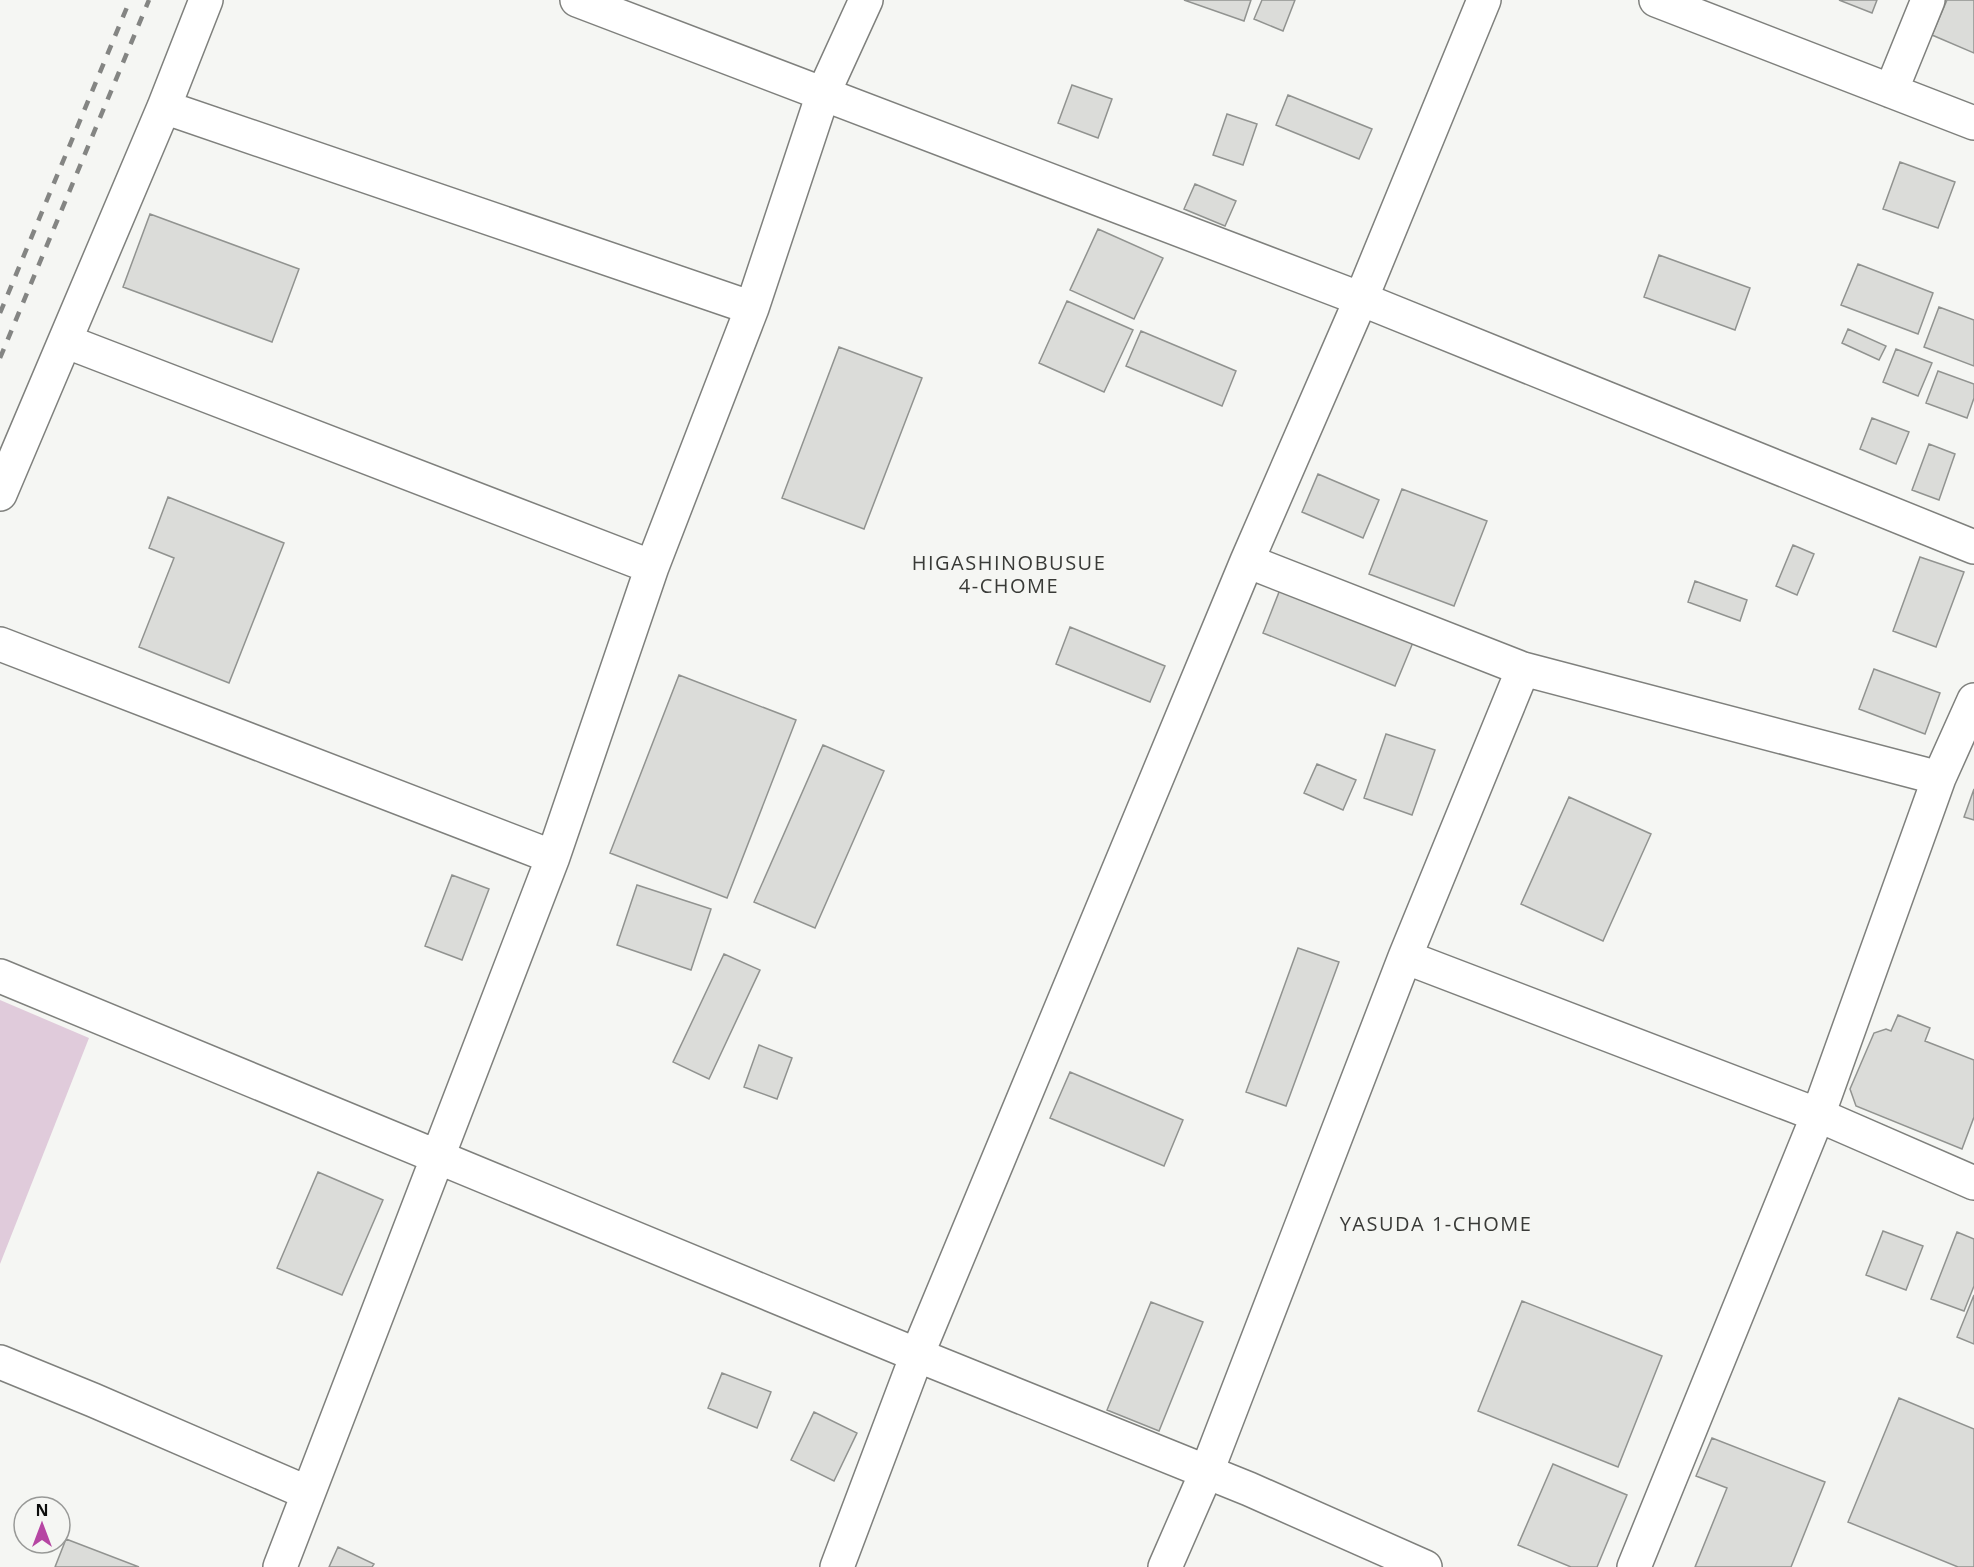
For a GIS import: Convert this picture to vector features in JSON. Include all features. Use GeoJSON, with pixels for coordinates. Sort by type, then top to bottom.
{"type":"FeatureCollection","features":[{"type":"Feature","properties":{"kind":"street"},"geometry":{"type":"LineString","coordinates":[[0,494],[164,107],[206,0]]}},
{"type":"Feature","properties":{"kind":"street"},"geometry":{"type":"LineString","coordinates":[[577,0],[1361,299],[1974,547]]}},
{"type":"Feature","properties":{"kind":"street"},"geometry":{"type":"LineString","coordinates":[[280,1567],[553,857],[652,567],[752,308],[823,94],[866,0]]}},
{"type":"Feature","properties":{"kind":"street"},"geometry":{"type":"LineString","coordinates":[[837,1567],[917,1355],[1247,561],[1361,299],[1484,0]]}},
{"type":"Feature","properties":{"kind":"street"},"geometry":{"type":"LineString","coordinates":[[1656,0],[1974,123]]}},
{"type":"Feature","properties":{"kind":"street"},"geometry":{"type":"LineString","coordinates":[[1891,91],[1928,0]]}},
{"type":"Feature","properties":{"kind":"street"},"geometry":{"type":"LineString","coordinates":[[164,107],[752,308]]}},
{"type":"Feature","properties":{"kind":"street"},"geometry":{"type":"LineString","coordinates":[[65,341],[652,567]]}},
{"type":"Feature","properties":{"kind":"street"},"geometry":{"type":"LineString","coordinates":[[1247,561],[1522,669],[1939,778]]}},
{"type":"Feature","properties":{"kind":"street"},"geometry":{"type":"LineString","coordinates":[[0,644],[553,857]]}},
{"type":"Feature","properties":{"kind":"street"},"geometry":{"type":"LineString","coordinates":[[1165,1567],[1207,1471],[1405,957],[1522,669]]}},
{"type":"Feature","properties":{"kind":"street"},"geometry":{"type":"LineString","coordinates":[[1634,1567],[1818,1115],[1939,778],[1974,700]]}},
{"type":"Feature","properties":{"kind":"street"},"geometry":{"type":"LineString","coordinates":[[1405,957],[1818,1115],[1974,1183]]}},
{"type":"Feature","properties":{"kind":"street"},"geometry":{"type":"LineString","coordinates":[[0,976],[917,1355],[1207,1471],[1425,1567]]}},
{"type":"Feature","properties":{"kind":"street"},"geometry":{"type":"LineString","coordinates":[[0,1362],[308,1493]]}},
{"type":"Feature","properties":{"kind":"shaded area"},"geometry":{"type":"Polygon","coordinates":[[[0,1000],[89,1038],[0,1264],[0,1000]]]}},
{"type":"Feature","properties":{"kind":"building"},"geometry":{"type":"Polygon","coordinates":[[[1184,0],[1251,0],[1244,21],[1184,0]]]}},
{"type":"Feature","properties":{"kind":"building"},"geometry":{"type":"Polygon","coordinates":[[[1262,0],[1295,0],[1283,31],[1254,19],[1262,0]]]}},
{"type":"Feature","properties":{"kind":"building"},"geometry":{"type":"Polygon","coordinates":[[[1839,0],[1877,0],[1872,13],[1839,0]]]}},
{"type":"Feature","properties":{"kind":"building"},"geometry":{"type":"Polygon","coordinates":[[[1947,0],[1974,0],[1974,53],[1932,35],[1947,0]]]}},
{"type":"Feature","properties":{"kind":"building"},"geometry":{"type":"Polygon","coordinates":[[[1072,85],[1112,99],[1098,138],[1058,123],[1072,85]]]}},
{"type":"Feature","properties":{"kind":"building"},"geometry":{"type":"Polygon","coordinates":[[[1288,95],[1372,129],[1359,159],[1276,125],[1288,95]]]}},
{"type":"Feature","properties":{"kind":"building"},"geometry":{"type":"Polygon","coordinates":[[[1227,114],[1257,124],[1243,165],[1213,155],[1227,114]]]}},
{"type":"Feature","properties":{"kind":"building"},"geometry":{"type":"Polygon","coordinates":[[[1900,162],[1955,182],[1938,228],[1883,209],[1900,162]]]}},
{"type":"Feature","properties":{"kind":"building"},"geometry":{"type":"Polygon","coordinates":[[[1195,184],[1236,201],[1225,226],[1184,209],[1195,184]]]}},
{"type":"Feature","properties":{"kind":"building"},"geometry":{"type":"Polygon","coordinates":[[[150,214],[299,269],[272,342],[123,287],[150,214]]]}},
{"type":"Feature","properties":{"kind":"building"},"geometry":{"type":"Polygon","coordinates":[[[1098,229],[1163,258],[1134,319],[1070,290],[1098,229]]]}},
{"type":"Feature","properties":{"kind":"building"},"geometry":{"type":"Polygon","coordinates":[[[1659,255],[1750,288],[1735,330],[1644,297],[1659,255]]]}},
{"type":"Feature","properties":{"kind":"building"},"geometry":{"type":"Polygon","coordinates":[[[1858,264],[1933,293],[1918,334],[1841,305],[1858,264]]]}},
{"type":"Feature","properties":{"kind":"building"},"geometry":{"type":"Polygon","coordinates":[[[1067,301],[1133,330],[1104,392],[1039,363],[1067,301]]]}},
{"type":"Feature","properties":{"kind":"building"},"geometry":{"type":"Polygon","coordinates":[[[1939,307],[1974,320],[1974,366],[1924,347],[1939,307]]]}},
{"type":"Feature","properties":{"kind":"building"},"geometry":{"type":"Polygon","coordinates":[[[1848,329],[1886,346],[1879,360],[1842,343],[1848,329]]]}},
{"type":"Feature","properties":{"kind":"building"},"geometry":{"type":"Polygon","coordinates":[[[1141,331],[1236,371],[1222,406],[1126,366],[1141,331]]]}},
{"type":"Feature","properties":{"kind":"building"},"geometry":{"type":"Polygon","coordinates":[[[839,347],[922,378],[864,529],[782,498],[839,347]]]}},
{"type":"Feature","properties":{"kind":"building"},"geometry":{"type":"Polygon","coordinates":[[[1896,349],[1932,363],[1918,396],[1883,382],[1896,349]]]}},
{"type":"Feature","properties":{"kind":"building"},"geometry":{"type":"Polygon","coordinates":[[[1938,371],[1974,384],[1974,398],[1967,418],[1926,403],[1938,371]]]}},
{"type":"Feature","properties":{"kind":"building"},"geometry":{"type":"Polygon","coordinates":[[[1872,418],[1909,432],[1896,464],[1860,449],[1872,418]]]}},
{"type":"Feature","properties":{"kind":"building"},"geometry":{"type":"Polygon","coordinates":[[[1929,444],[1955,454],[1939,500],[1912,490],[1929,444]]]}},
{"type":"Feature","properties":{"kind":"building"},"geometry":{"type":"Polygon","coordinates":[[[1318,474],[1379,500],[1363,538],[1302,512],[1318,474]]]}},
{"type":"Feature","properties":{"kind":"building"},"geometry":{"type":"Polygon","coordinates":[[[1402,489],[1487,521],[1454,606],[1369,574],[1402,489]]]}},
{"type":"Feature","properties":{"kind":"building"},"geometry":{"type":"Polygon","coordinates":[[[168,497],[284,543],[229,683],[139,647],[174,558],[149,548],[168,497]]]}},
{"type":"Feature","properties":{"kind":"building"},"geometry":{"type":"Polygon","coordinates":[[[1793,545],[1814,554],[1797,595],[1776,586],[1793,545]]]}},
{"type":"Feature","properties":{"kind":"building"},"geometry":{"type":"Polygon","coordinates":[[[1920,557],[1964,572],[1936,647],[1893,631],[1920,557]]]}},
{"type":"Feature","properties":{"kind":"building"},"geometry":{"type":"Polygon","coordinates":[[[1695,581],[1747,600],[1740,621],[1688,602],[1695,581]]]}},
{"type":"Feature","properties":{"kind":"building"},"geometry":{"type":"Polygon","coordinates":[[[1281,587],[1414,640],[1395,686],[1263,633],[1281,587]]]}},
{"type":"Feature","properties":{"kind":"building"},"geometry":{"type":"Polygon","coordinates":[[[1070,627],[1165,666],[1150,702],[1056,664],[1070,627]]]}},
{"type":"Feature","properties":{"kind":"building"},"geometry":{"type":"Polygon","coordinates":[[[1874,669],[1940,693],[1925,734],[1859,709],[1874,669]]]}},
{"type":"Feature","properties":{"kind":"building"},"geometry":{"type":"Polygon","coordinates":[[[679,675],[796,720],[727,898],[610,853],[679,675]]]}},
{"type":"Feature","properties":{"kind":"building"},"geometry":{"type":"Polygon","coordinates":[[[1386,734],[1435,750],[1412,815],[1364,798],[1386,734]]]}},
{"type":"Feature","properties":{"kind":"building"},"geometry":{"type":"Polygon","coordinates":[[[823,745],[884,771],[815,928],[754,902],[823,745]]]}},
{"type":"Feature","properties":{"kind":"building"},"geometry":{"type":"Polygon","coordinates":[[[1317,764],[1356,780],[1343,810],[1304,793],[1317,764]]]}},
{"type":"Feature","properties":{"kind":"building"},"geometry":{"type":"Polygon","coordinates":[[[1974,789],[1974,820],[1964,817],[1974,789]]]}},
{"type":"Feature","properties":{"kind":"building"},"geometry":{"type":"Polygon","coordinates":[[[1569,797],[1651,834],[1603,941],[1521,904],[1569,797]]]}},
{"type":"Feature","properties":{"kind":"building"},"geometry":{"type":"Polygon","coordinates":[[[452,875],[489,889],[462,960],[425,946],[452,875]]]}},
{"type":"Feature","properties":{"kind":"building"},"geometry":{"type":"Polygon","coordinates":[[[637,885],[711,909],[691,970],[617,945],[637,885]]]}},
{"type":"Feature","properties":{"kind":"building"},"geometry":{"type":"Polygon","coordinates":[[[1298,948],[1339,962],[1286,1106],[1246,1092],[1298,948]]]}},
{"type":"Feature","properties":{"kind":"building"},"geometry":{"type":"Polygon","coordinates":[[[724,954],[760,970],[709,1079],[673,1062],[724,954]]]}},
{"type":"Feature","properties":{"kind":"building"},"geometry":{"type":"Polygon","coordinates":[[[1898,1015],[1930,1028],[1925,1041],[1974,1060],[1974,1117],[1962,1149],[1856,1106],[1850,1089],[1874,1033],[1886,1029],[1891,1031],[1898,1015]]]}},
{"type":"Feature","properties":{"kind":"building"},"geometry":{"type":"Polygon","coordinates":[[[759,1045],[792,1058],[777,1099],[744,1087],[759,1045]]]}},
{"type":"Feature","properties":{"kind":"building"},"geometry":{"type":"Polygon","coordinates":[[[1070,1072],[1183,1120],[1164,1166],[1050,1118],[1070,1072]]]}},
{"type":"Feature","properties":{"kind":"building"},"geometry":{"type":"Polygon","coordinates":[[[318,1172],[383,1200],[342,1295],[277,1268],[318,1172]]]}},
{"type":"Feature","properties":{"kind":"building"},"geometry":{"type":"Polygon","coordinates":[[[1883,1231],[1923,1246],[1906,1290],[1866,1275],[1883,1231]]]}},
{"type":"Feature","properties":{"kind":"building"},"geometry":{"type":"Polygon","coordinates":[[[1957,1232],[1974,1239],[1974,1286],[1964,1311],[1931,1299],[1957,1232]]]}},
{"type":"Feature","properties":{"kind":"building"},"geometry":{"type":"Polygon","coordinates":[[[1974,1295],[1974,1344],[1957,1337],[1974,1295]]]}},
{"type":"Feature","properties":{"kind":"building"},"geometry":{"type":"Polygon","coordinates":[[[1522,1301],[1662,1356],[1618,1467],[1478,1411],[1522,1301]]]}},
{"type":"Feature","properties":{"kind":"building"},"geometry":{"type":"Polygon","coordinates":[[[1151,1302],[1203,1322],[1159,1431],[1107,1410],[1151,1302]]]}},
{"type":"Feature","properties":{"kind":"building"},"geometry":{"type":"Polygon","coordinates":[[[722,1373],[771,1392],[757,1428],[708,1408],[722,1373]]]}},
{"type":"Feature","properties":{"kind":"building"},"geometry":{"type":"Polygon","coordinates":[[[1899,1398],[1974,1429],[1974,1567],[1958,1567],[1848,1522],[1899,1398]]]}},
{"type":"Feature","properties":{"kind":"building"},"geometry":{"type":"Polygon","coordinates":[[[814,1412],[857,1433],[834,1481],[791,1460],[814,1412]]]}},
{"type":"Feature","properties":{"kind":"building"},"geometry":{"type":"Polygon","coordinates":[[[1712,1438],[1825,1482],[1791,1567],[1695,1567],[1727,1488],[1696,1476],[1712,1438]]]}},
{"type":"Feature","properties":{"kind":"building"},"geometry":{"type":"Polygon","coordinates":[[[1553,1464],[1627,1495],[1597,1567],[1571,1567],[1518,1545],[1553,1464]]]}},
{"type":"Feature","properties":{"kind":"building"},"geometry":{"type":"Polygon","coordinates":[[[72,1541],[139,1567],[55,1567],[60,1555],[72,1555],[72,1541]]]}},
{"type":"Feature","properties":{"kind":"building"},"geometry":{"type":"Polygon","coordinates":[[[338,1547],[374,1564],[372,1567],[329,1567],[338,1547]]]}},
{"type":"Feature","properties":{"kind":"railway"},"geometry":{"type":"LineString","coordinates":[[0,313],[130,0]]}},
{"type":"Feature","properties":{"kind":"railway"},"geometry":{"type":"LineString","coordinates":[[0,358],[149,0]]}},
{"type":"Feature","properties":{"kind":"district","name":"HIGASHINOBUSUE 4-CHOME"},"geometry":{"type":"Point","coordinates":[1009,574]}},
{"type":"Feature","properties":{"kind":"district","name":"YASUDA 1-CHOME"},"geometry":{"type":"Point","coordinates":[1436,1224]}}]}
